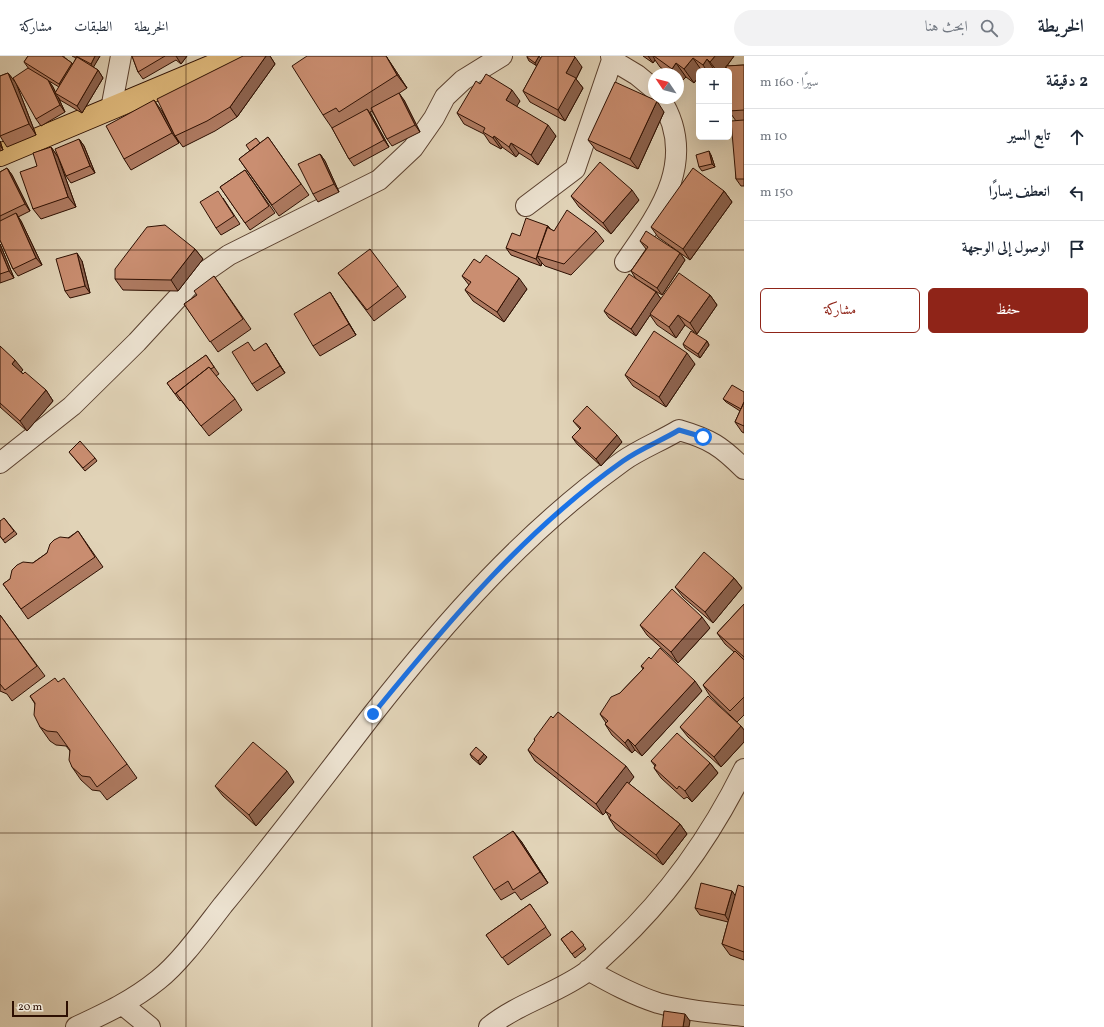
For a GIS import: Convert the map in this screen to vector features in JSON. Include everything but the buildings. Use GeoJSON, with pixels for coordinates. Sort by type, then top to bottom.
{"type":"FeatureCollection","features":[{"type":"Feature","properties":{"kind":"main road"},"geometry":{"type":"LineString","coordinates":[[0,155],[236,56]]}},
{"type":"Feature","properties":{"kind":"street"},"geometry":{"type":"LineString","coordinates":[[111,109],[121,56]]}},
{"type":"Feature","properties":{"kind":"street"},"geometry":{"type":"LineString","coordinates":[[0,464],[72,406],[137,342],[196,278],[229,255],[379,180],[413,148],[434,118],[445,97],[463,80],[502,56]]}},
{"type":"Feature","properties":{"kind":"street"},"geometry":{"type":"LineString","coordinates":[[526,206],[575,169],[612,58],[648,85]]}},
{"type":"Feature","properties":{"kind":"street"},"geometry":{"type":"LineString","coordinates":[[625,262],[654,219],[670,189],[676,158],[675,133],[664,104]]}},
{"type":"Feature","properties":{"kind":"street"},"geometry":{"type":"LineString","coordinates":[[76,1027],[124,1005],[160,979],[190,946],[423,653],[471,598],[521,546],[560,510],[625,460],[679,430],[703,437],[725,449],[744,469]]}},
{"type":"Feature","properties":{"kind":"street"},"geometry":{"type":"LineString","coordinates":[[489,1027],[502,1016],[528,1004],[588,970],[657,904],[683,872],[733,792],[744,769]]}},
{"type":"Feature","properties":{"kind":"street"},"geometry":{"type":"LineString","coordinates":[[588,970],[636,995],[659,1003],[680,1008],[744,1016]]}},
{"type":"Feature","properties":{"kind":"street"},"geometry":{"type":"LineString","coordinates":[[124,1005],[150,1027]]}},
{"type":"Feature","properties":{"kind":"route"},"geometry":{"type":"LineString","coordinates":[[373,714],[471,598],[521,546],[560,510],[593,483],[625,460],[679,430],[703,437]]}}]}
